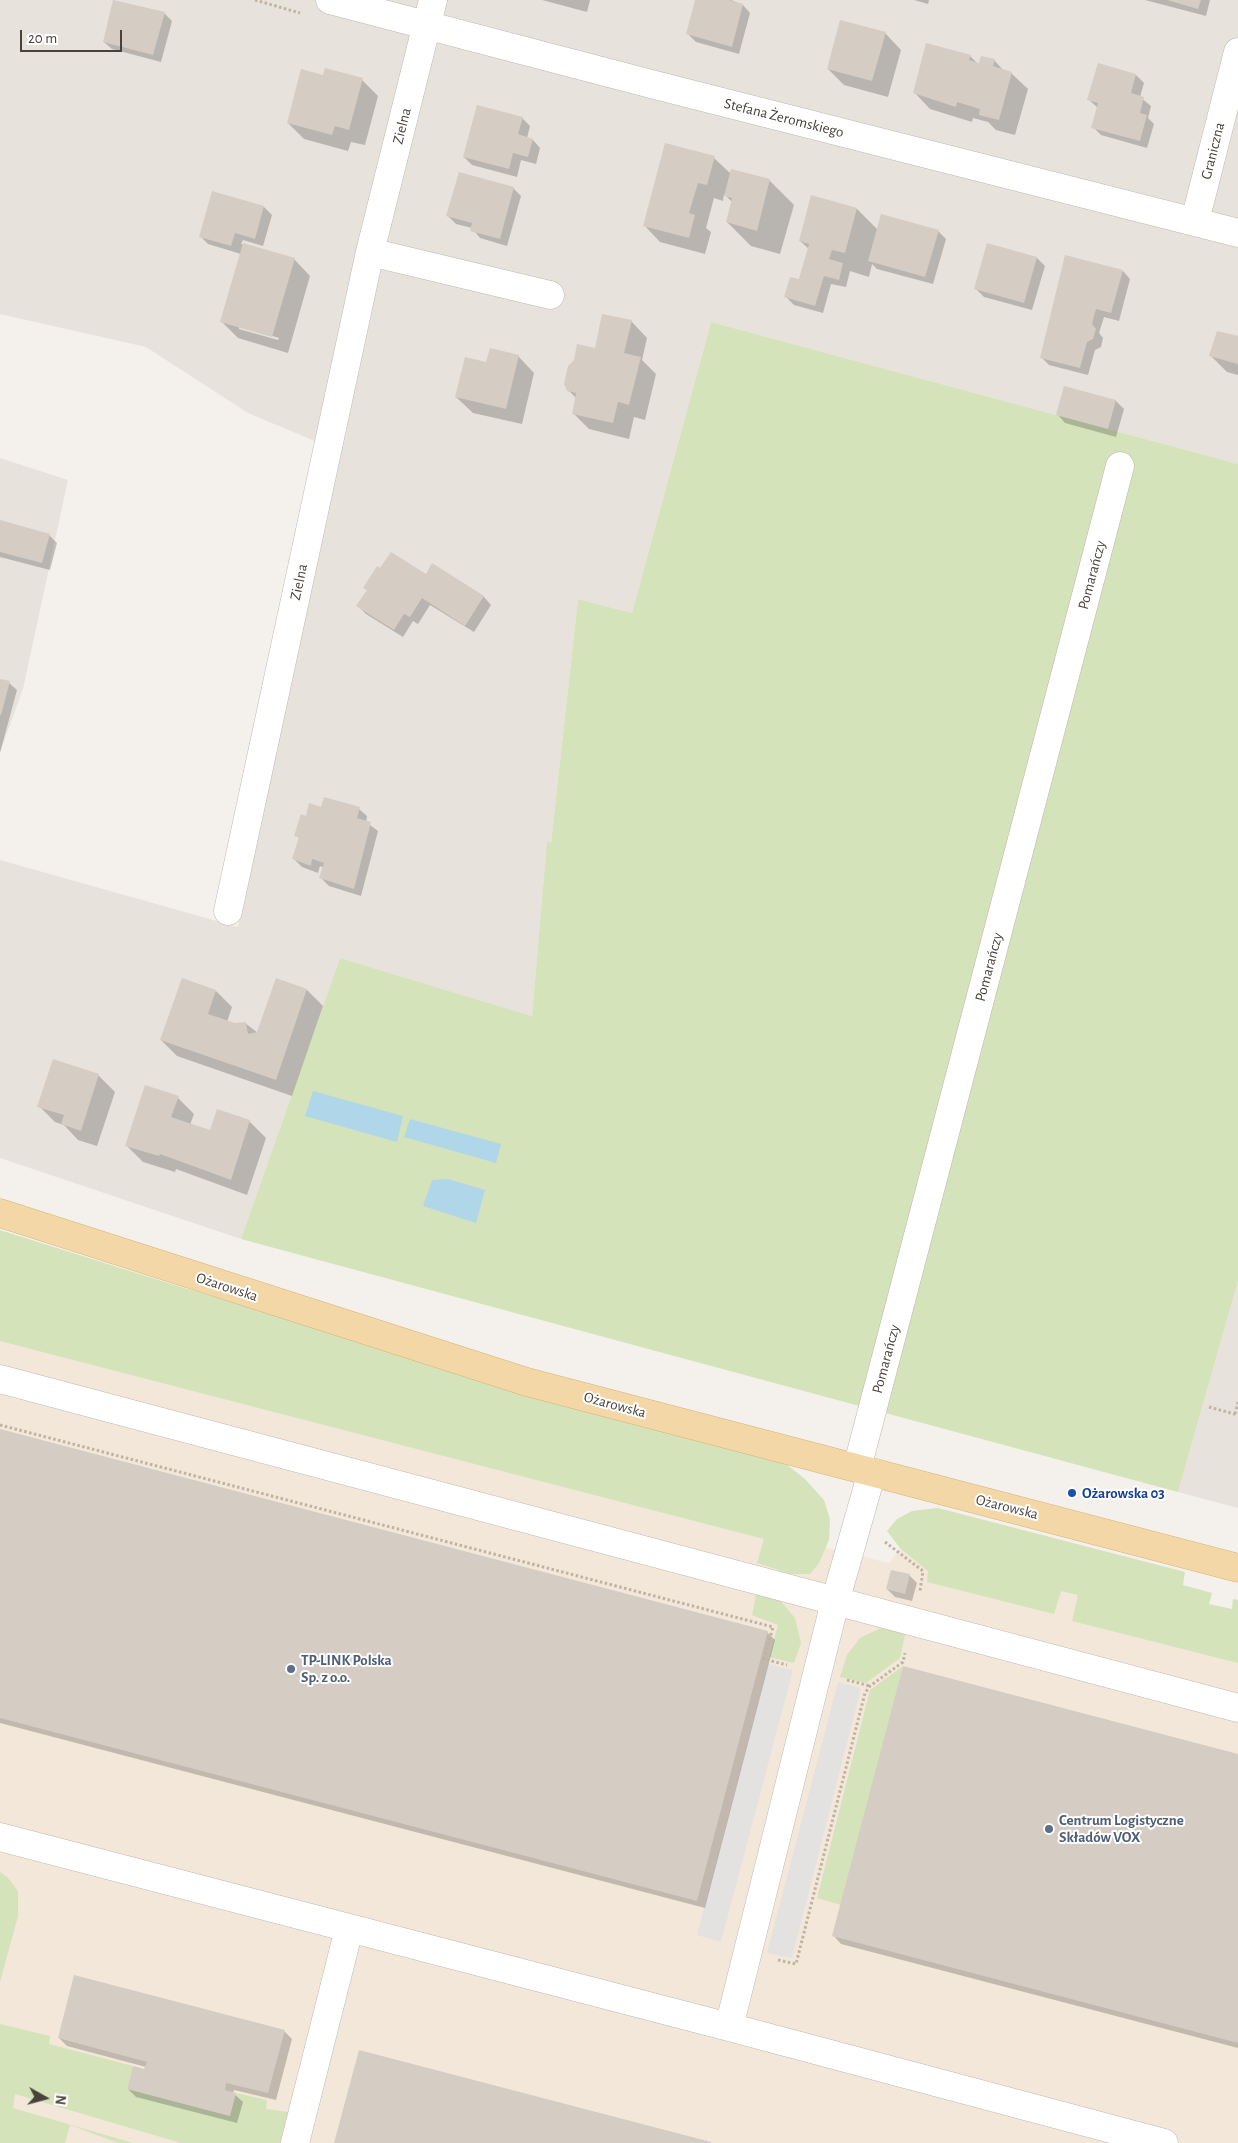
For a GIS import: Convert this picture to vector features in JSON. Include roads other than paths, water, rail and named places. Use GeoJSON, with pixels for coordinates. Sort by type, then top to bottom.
{"type":"FeatureCollection","features":[{"type":"Feature","properties":{"kind":"main road","name":"Ożarowska"},"geometry":{"type":"LineString","coordinates":[[0,1214],[527,1382],[1238,1568]]}},
{"type":"Feature","properties":{"kind":"street","name":"Stefana Żeromskiego"},"geometry":{"type":"LineString","coordinates":[[330,0],[430,12],[655,86],[1238,233]]}},
{"type":"Feature","properties":{"kind":"street","name":"Zielna"},"geometry":{"type":"LineString","coordinates":[[228,911],[370,252],[430,12]]}},
{"type":"Feature","properties":{"kind":"street","name":"Graniczna"},"geometry":{"type":"LineString","coordinates":[[1195,221],[1238,52]]}},
{"type":"Feature","properties":{"kind":"street"},"geometry":{"type":"LineString","coordinates":[[370,252],[550,295]]}},
{"type":"Feature","properties":{"kind":"street","name":"Pomarańczy"},"geometry":{"type":"LineString","coordinates":[[729,2027],[856,1524],[864,1470],[1120,466]]}},
{"type":"Feature","properties":{"kind":"street"},"geometry":{"type":"LineString","coordinates":[[0,1379],[1238,1708]]}},
{"type":"Feature","properties":{"kind":"street"},"geometry":{"type":"LineString","coordinates":[[0,1837],[729,2027],[1164,2143]]}},
{"type":"Feature","properties":{"kind":"street"},"geometry":{"type":"LineString","coordinates":[[295,2143],[349,1929]]}},
{"type":"Feature","properties":{"kind":"water"},"geometry":{"type":"Polygon","coordinates":[[[313,1091],[403,1116],[397,1142],[305,1116],[313,1091]]]}},
{"type":"Feature","properties":{"kind":"water"},"geometry":{"type":"Polygon","coordinates":[[[410,1119],[501,1144],[496,1163],[404,1137],[410,1119]]]}},
{"type":"Feature","properties":{"kind":"water"},"geometry":{"type":"Polygon","coordinates":[[[448,1179],[485,1190],[476,1223],[423,1206],[432,1180],[448,1179]]]}},
{"type":"Feature","properties":{"kind":"place","name":"Ożarowska 03"},"geometry":{"type":"Point","coordinates":[1072,1493]}},
{"type":"Feature","properties":{"kind":"place","name":"TP-LINK Polska Sp. z o.o."},"geometry":{"type":"Point","coordinates":[291,1669]}},
{"type":"Feature","properties":{"kind":"place","name":"Centrum Logistyczne Składów VOX"},"geometry":{"type":"Point","coordinates":[1049,1829]}}]}
